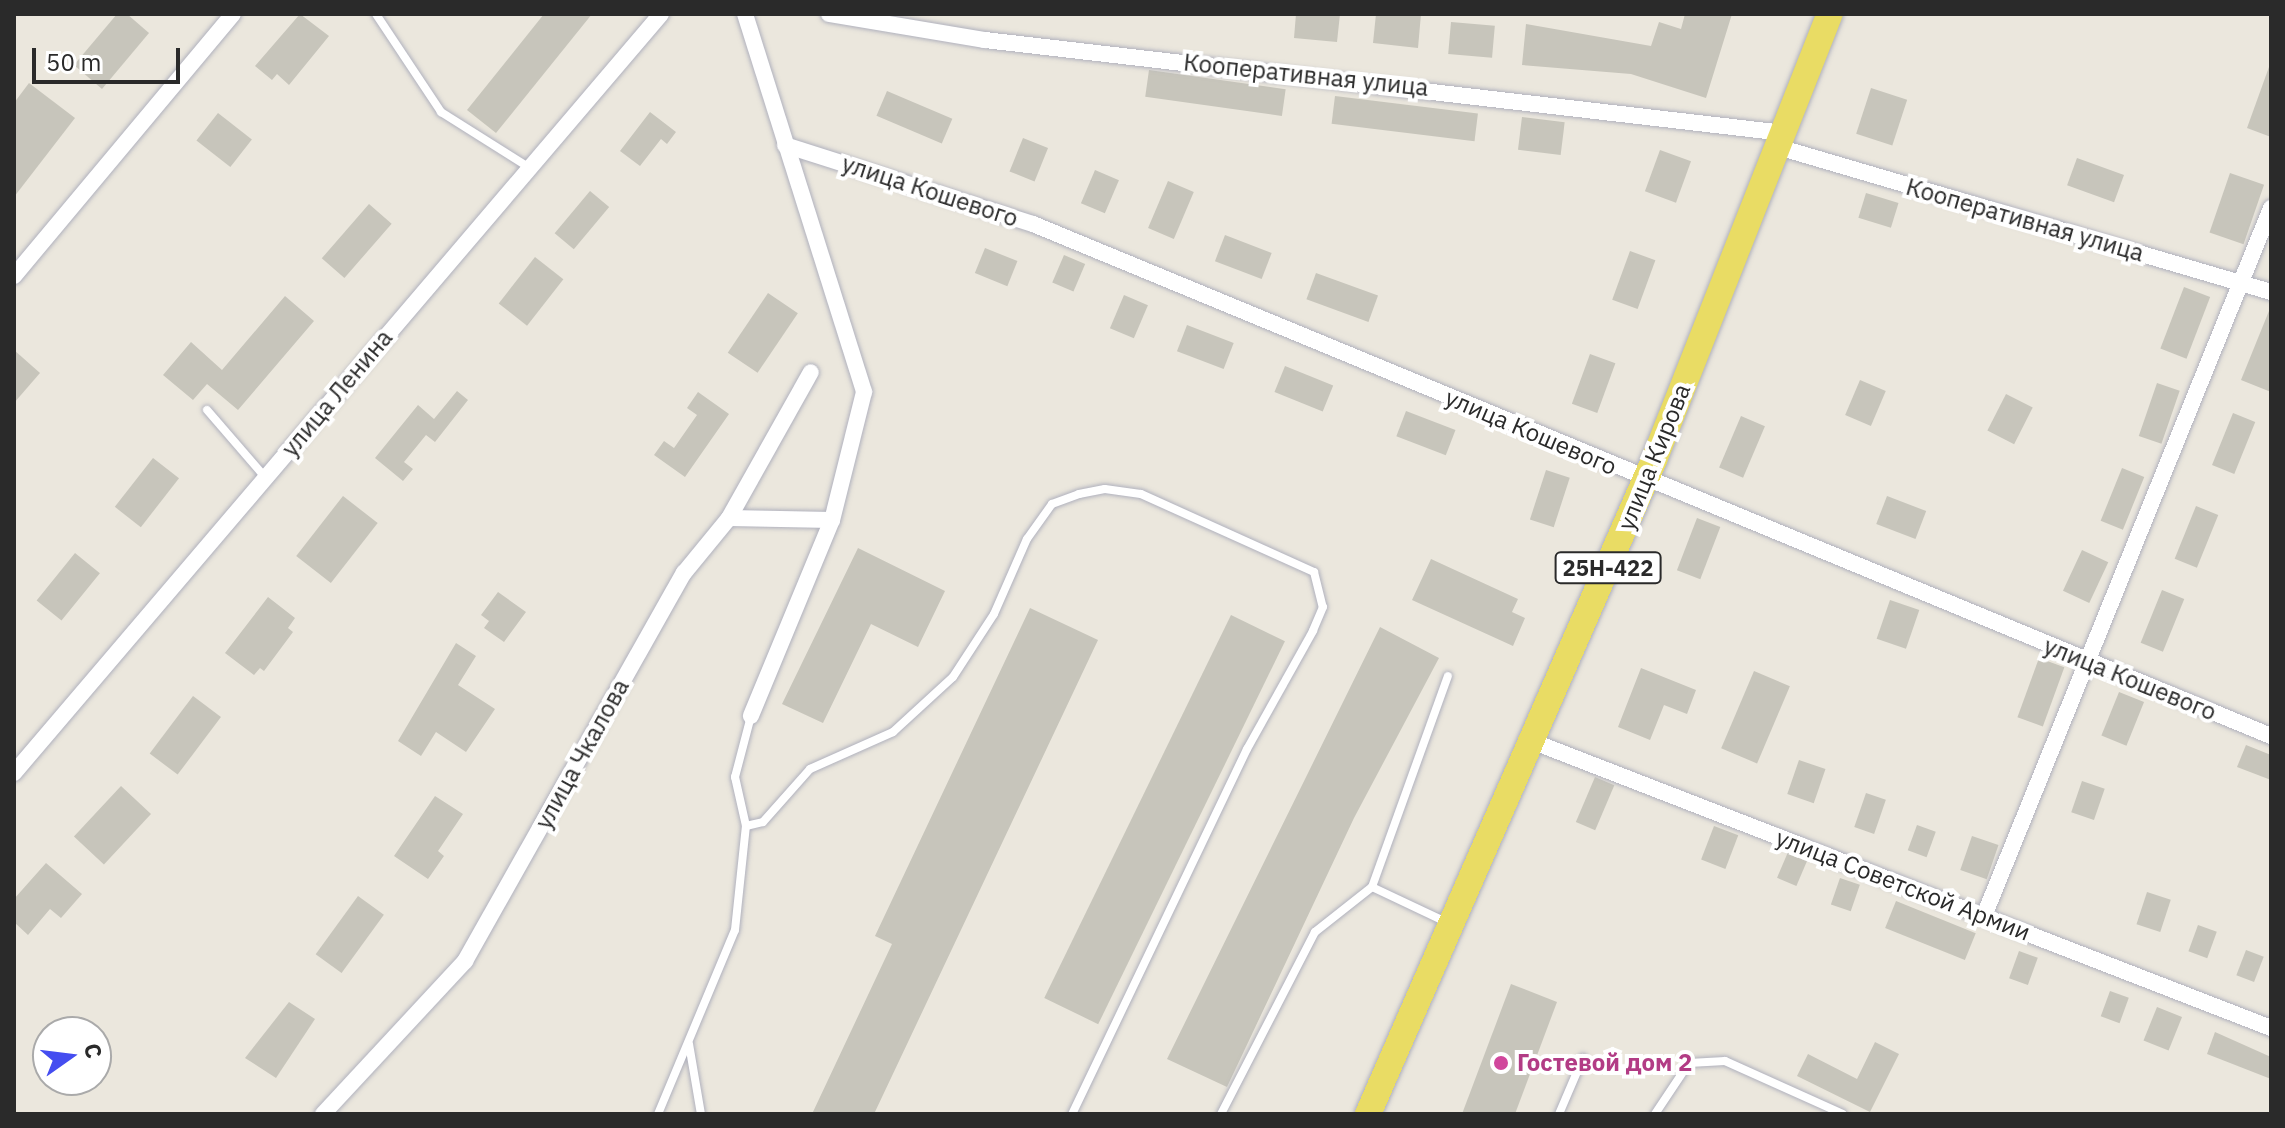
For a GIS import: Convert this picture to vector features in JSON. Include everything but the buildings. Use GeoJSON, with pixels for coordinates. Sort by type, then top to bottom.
{"type":"FeatureCollection","features":[{"type":"Feature","properties":{"kind":"main road","name":"улица Кирова"},"geometry":{"type":"LineString","coordinates":[[1368,1114],[1534,742],[1645,480],[1830,14]]}},
{"type":"Feature","properties":{"kind":"street"},"geometry":{"type":"LineString","coordinates":[[14,276],[233,14]]}},
{"type":"Feature","properties":{"kind":"street","name":"улица Ленина"},"geometry":{"type":"LineString","coordinates":[[14,773],[661,14]]}},
{"type":"Feature","properties":{"kind":"street"},"geometry":{"type":"LineString","coordinates":[[745,14],[864,392],[832,520],[751,716]]}},
{"type":"Feature","properties":{"kind":"street","name":"Кооперативная улица"},"geometry":{"type":"LineString","coordinates":[[829,14],[985,40],[1781,140],[2271,292]]}},
{"type":"Feature","properties":{"kind":"street","name":"улица Кошевого"},"geometry":{"type":"LineString","coordinates":[[785,145],[1033,224],[1645,480],[2271,736]]}},
{"type":"Feature","properties":{"kind":"street"},"geometry":{"type":"LineString","coordinates":[[1984,916],[2271,208]]}},
{"type":"Feature","properties":{"kind":"street","name":"улица Чкалова"},"geometry":{"type":"LineString","coordinates":[[323,1114],[465,961],[684,573],[729,518],[811,372]]}},
{"type":"Feature","properties":{"kind":"street"},"geometry":{"type":"LineString","coordinates":[[729,518],[832,520]]}},
{"type":"Feature","properties":{"kind":"street","name":"улица Советской Армии"},"geometry":{"type":"LineString","coordinates":[[1534,742],[2271,1028]]}},
{"type":"Feature","properties":{"kind":"lane"},"geometry":{"type":"LineString","coordinates":[[376,14],[441,112],[530,168]]}},
{"type":"Feature","properties":{"kind":"lane"},"geometry":{"type":"LineString","coordinates":[[207,410],[266,477]]}},
{"type":"Feature","properties":{"kind":"lane"},"geometry":{"type":"LineString","coordinates":[[746,826],[763,822],[810,769],[893,732],[953,677],[994,614],[1027,539],[1052,504],[1105,489],[1141,494],[1314,572],[1323,607],[1313,631],[1247,749],[1072,1114]]}},
{"type":"Feature","properties":{"kind":"lane"},"geometry":{"type":"LineString","coordinates":[[1221,1114],[1315,932],[1372,887],[1448,676]]}},
{"type":"Feature","properties":{"kind":"lane"},"geometry":{"type":"LineString","coordinates":[[658,1114],[735,930],[746,826],[735,777],[751,716]]}},
{"type":"Feature","properties":{"kind":"lane"},"geometry":{"type":"LineString","coordinates":[[1372,887],[1453,925]]}},
{"type":"Feature","properties":{"kind":"lane"},"geometry":{"type":"LineString","coordinates":[[689,1043],[701,1114]]}},
{"type":"Feature","properties":{"kind":"lane"},"geometry":{"type":"LineString","coordinates":[[1559,1114],[1583,1058]]}},
{"type":"Feature","properties":{"kind":"lane"},"geometry":{"type":"LineString","coordinates":[[1655,1114],[1689,1063],[1725,1061],[1843,1114]]}},
{"type":"Feature","properties":{"kind":"place","name":"Гостевой дом 2"},"geometry":{"type":"Point","coordinates":[1501,1063]}}]}
